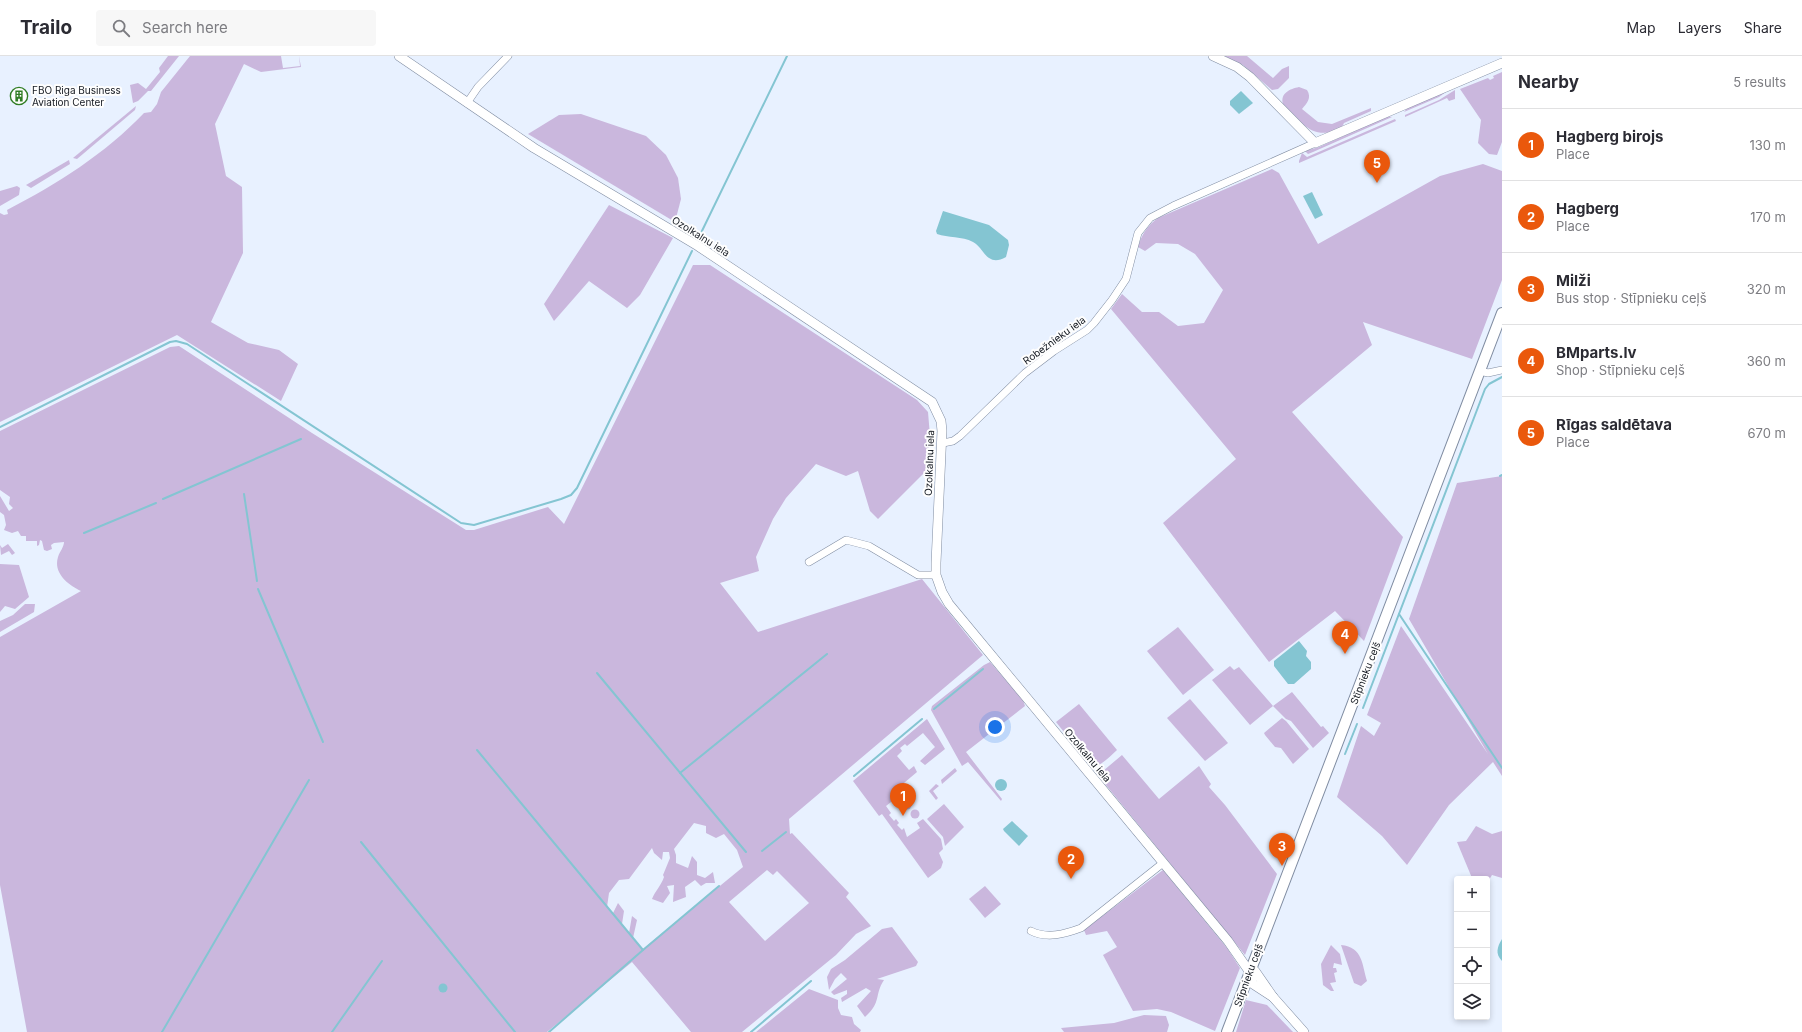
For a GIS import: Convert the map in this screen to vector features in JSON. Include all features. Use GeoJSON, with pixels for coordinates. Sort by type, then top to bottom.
{"type":"FeatureCollection","features":[{"type":"Feature","properties":{"kind":"main road","name":"Stīpnieku ceļš"},"geometry":{"type":"LineString","coordinates":[[1227,1032],[1502,313]]}},
{"type":"Feature","properties":{"kind":"street","name":"Ozolkalnu iela"},"geometry":{"type":"LineString","coordinates":[[399,56],[534,148],[698,246],[924,395],[932,402],[941,421],[943,443],[936,575],[942,592],[949,604],[1228,941],[1250,971],[1255,971],[1273,997],[1304,1032]]}},
{"type":"Feature","properties":{"kind":"street"},"geometry":{"type":"LineString","coordinates":[[467,103],[478,87],[508,56]]}},
{"type":"Feature","properties":{"kind":"street"},"geometry":{"type":"LineString","coordinates":[[1213,56],[1238,67],[1250,77],[1308,134],[1315,143],[1502,63]]}},
{"type":"Feature","properties":{"kind":"street","name":"Robežnieku iela"},"geometry":{"type":"LineString","coordinates":[[943,443],[952,441],[960,436],[1025,373],[1054,351],[1087,330],[1094,323],[1126,279],[1130,271],[1134,244],[1138,233],[1150,218],[1173,206],[1315,143]]}},
{"type":"Feature","properties":{"kind":"street"},"geometry":{"type":"LineString","coordinates":[[1480,371],[1488,373],[1502,370]]}},
{"type":"Feature","properties":{"kind":"street"},"geometry":{"type":"LineString","coordinates":[[809,562],[846,540],[869,546],[918,575],[936,575]]}},
{"type":"Feature","properties":{"kind":"street"},"geometry":{"type":"LineString","coordinates":[[1031,931],[1040,936],[1067,933],[1081,928],[1163,863]]}},
{"type":"Feature","properties":{"kind":"shaded area"},"geometry":{"type":"Polygon","coordinates":[[[168,56],[179,56],[151,91],[148,91],[138,101],[133,103],[130,85],[138,83],[146,89],[160,72],[159,68],[168,56]]]}},
{"type":"Feature","properties":{"kind":"shaded area"},"geometry":{"type":"Polygon","coordinates":[[[190,56],[281,56],[283,68],[300,66],[299,56],[301,67],[261,72],[244,64],[215,124],[226,176],[242,187],[243,253],[211,322],[248,343],[279,350],[298,364],[281,401],[177,335],[0,422],[0,213],[4,215],[8,214],[7,210],[44,190],[80,167],[113,142],[144,113],[151,112],[157,104],[161,92],[190,56]]]}},
{"type":"Feature","properties":{"kind":"shaded area"},"geometry":{"type":"Polygon","coordinates":[[[1224,56],[1247,56],[1273,78],[1282,69],[1289,66],[1289,78],[1278,89],[1272,90],[1243,65],[1224,56]]]}},
{"type":"Feature","properties":{"kind":"shaded area"},"geometry":{"type":"Polygon","coordinates":[[[1502,72],[1502,142],[1497,155],[1489,154],[1478,143],[1481,120],[1460,89],[1488,78],[1490,80],[1494,78],[1493,76],[1502,72]]]}},
{"type":"Feature","properties":{"kind":"shaded area"},"geometry":{"type":"Polygon","coordinates":[[[1299,87],[1307,90],[1309,96],[1306,105],[1302,109],[1318,122],[1332,124],[1371,108],[1371,111],[1344,123],[1341,129],[1322,133],[1315,131],[1302,123],[1283,104],[1282,100],[1284,94],[1289,90],[1299,87]]]}},
{"type":"Feature","properties":{"kind":"shaded area"},"geometry":{"type":"Polygon","coordinates":[[[1455,90],[1455,99],[1449,101],[1447,98],[1405,117],[1405,115],[1439,100],[1455,90]]]}},
{"type":"Feature","properties":{"kind":"shaded area"},"geometry":{"type":"Polygon","coordinates":[[[1446,92],[1439,97],[1404,112],[1408,107],[1446,92]]]}},
{"type":"Feature","properties":{"kind":"shaded area"},"geometry":{"type":"Polygon","coordinates":[[[136,106],[135,110],[77,159],[73,158],[136,106]]]}},
{"type":"Feature","properties":{"kind":"shaded area"},"geometry":{"type":"Polygon","coordinates":[[[581,114],[646,136],[666,155],[678,178],[681,199],[675,222],[528,134],[559,115],[581,114]]]}},
{"type":"Feature","properties":{"kind":"shaded area"},"geometry":{"type":"Polygon","coordinates":[[[1387,116],[1392,117],[1308,154],[1305,151],[1319,147],[1387,116]]]}},
{"type":"Feature","properties":{"kind":"shaded area"},"geometry":{"type":"Polygon","coordinates":[[[1395,119],[1396,121],[1299,163],[1302,153],[1307,157],[1395,119]]]}},
{"type":"Feature","properties":{"kind":"shaded area"},"geometry":{"type":"Polygon","coordinates":[[[69,160],[70,164],[31,188],[26,185],[69,160]]]}},
{"type":"Feature","properties":{"kind":"shaded area"},"geometry":{"type":"Polygon","coordinates":[[[1483,164],[1502,171],[1502,280],[1472,359],[1363,322],[1372,345],[1292,412],[1403,537],[1364,641],[1335,611],[1269,662],[1163,523],[1236,459],[1111,309],[1122,294],[1142,312],[1159,312],[1178,326],[1204,323],[1223,290],[1195,254],[1178,244],[1156,243],[1145,251],[1138,247],[1141,238],[1148,227],[1158,218],[1272,169],[1279,173],[1318,244],[1440,176],[1483,164]]]}},
{"type":"Feature","properties":{"kind":"shaded area"},"geometry":{"type":"Polygon","coordinates":[[[17,186],[20,188],[19,195],[0,206],[0,191],[17,186]]]}},
{"type":"Feature","properties":{"kind":"shaded area"},"geometry":{"type":"Polygon","coordinates":[[[609,205],[673,238],[640,295],[627,308],[589,281],[554,321],[544,304],[609,205]]]}},
{"type":"Feature","properties":{"kind":"shaded area"},"geometry":{"type":"Polygon","coordinates":[[[693,265],[710,265],[917,400],[928,412],[930,436],[926,471],[878,519],[870,511],[858,471],[846,476],[816,464],[786,498],[773,519],[756,557],[759,571],[720,583],[758,632],[922,579],[983,655],[789,819],[790,834],[792,833],[849,893],[846,897],[871,926],[856,934],[836,955],[742,1032],[691,1032],[632,962],[547,1032],[27,1032],[0,885],[0,637],[81,591],[63,578],[58,568],[58,557],[64,542],[54,543],[51,545],[52,549],[47,551],[44,550],[42,541],[40,540],[39,545],[37,546],[37,541],[26,541],[26,536],[21,536],[18,531],[12,533],[4,530],[6,525],[4,515],[0,512],[0,496],[9,511],[13,508],[9,504],[10,497],[0,490],[0,431],[170,347],[179,346],[312,433],[466,530],[474,530],[548,507],[564,524],[693,265]],[[694,823],[674,849],[676,863],[688,868],[692,856],[697,862],[697,875],[705,878],[713,872],[715,883],[706,883],[701,886],[695,880],[685,887],[686,897],[673,902],[674,885],[667,886],[670,893],[663,903],[652,899],[663,880],[663,875],[670,858],[669,852],[663,852],[662,860],[654,853],[652,848],[629,879],[619,880],[609,893],[607,907],[613,913],[618,903],[624,911],[622,924],[629,933],[632,916],[637,920],[633,938],[643,949],[743,867],[737,850],[724,834],[716,838],[706,833],[706,826],[694,823]],[[767,870],[729,902],[765,941],[809,903],[777,871],[773,875],[767,870]]]}},
{"type":"Feature","properties":{"kind":"shaded area"},"geometry":{"type":"Polygon","coordinates":[[[1502,476],[1502,776],[1493,762],[1449,805],[1407,865],[1382,836],[1337,797],[1361,726],[1374,736],[1381,723],[1367,715],[1401,626],[1488,754],[1409,619],[1457,483],[1502,476]]]}},
{"type":"Feature","properties":{"kind":"shaded area"},"geometry":{"type":"Polygon","coordinates":[[[8,544],[15,553],[12,555],[9,551],[1,555],[0,545],[2,548],[8,544]]]}},
{"type":"Feature","properties":{"kind":"shaded area"},"geometry":{"type":"Polygon","coordinates":[[[0,564],[19,565],[29,597],[15,609],[5,606],[0,612],[0,564]]]}},
{"type":"Feature","properties":{"kind":"shaded area"},"geometry":{"type":"Polygon","coordinates":[[[25,604],[35,604],[34,612],[0,632],[0,621],[13,615],[25,604]]]}},
{"type":"Feature","properties":{"kind":"shaded area"},"geometry":{"type":"Polygon","coordinates":[[[1178,627],[1214,670],[1183,695],[1147,651],[1178,627]]]}},
{"type":"Feature","properties":{"kind":"shaded area"},"geometry":{"type":"Polygon","coordinates":[[[990,662],[1023,700],[1025,706],[966,752],[1002,799],[1001,801],[968,762],[962,766],[931,710],[932,706],[984,665],[990,662]]]}},
{"type":"Feature","properties":{"kind":"shaded area"},"geometry":{"type":"Polygon","coordinates":[[[1230,666],[1234,670],[1239,667],[1273,706],[1250,725],[1212,680],[1230,666]]]}},
{"type":"Feature","properties":{"kind":"shaded area"},"geometry":{"type":"Polygon","coordinates":[[[1292,692],[1321,727],[1323,726],[1329,733],[1313,748],[1291,721],[1286,719],[1273,706],[1292,692]]]}},
{"type":"Feature","properties":{"kind":"shaded area"},"geometry":{"type":"Polygon","coordinates":[[[1190,699],[1228,743],[1205,761],[1167,718],[1190,699]]]}},
{"type":"Feature","properties":{"kind":"shaded area"},"geometry":{"type":"Polygon","coordinates":[[[1079,704],[1117,750],[1099,765],[1092,767],[1056,722],[1079,704]]]}},
{"type":"Feature","properties":{"kind":"shaded area"},"geometry":{"type":"Polygon","coordinates":[[[1282,718],[1309,749],[1293,764],[1281,748],[1275,747],[1264,733],[1282,718]]]}},
{"type":"Feature","properties":{"kind":"shaded area"},"geometry":{"type":"Polygon","coordinates":[[[927,719],[945,749],[925,765],[920,761],[935,747],[923,733],[907,746],[905,744],[900,748],[902,751],[897,756],[909,770],[914,766],[917,772],[898,788],[903,797],[898,801],[896,798],[886,806],[891,813],[889,815],[894,821],[896,819],[899,823],[897,825],[902,830],[904,828],[907,837],[920,828],[917,823],[923,819],[941,839],[943,849],[939,853],[943,862],[941,868],[928,878],[882,814],[879,816],[853,781],[927,719]]]}},
{"type":"Feature","properties":{"kind":"shaded area"},"geometry":{"type":"Polygon","coordinates":[[[1122,755],[1159,799],[1199,766],[1211,784],[1209,787],[1225,805],[1277,874],[1245,955],[1101,779],[1103,771],[1122,755]]]}},
{"type":"Feature","properties":{"kind":"shaded area"},"geometry":{"type":"Polygon","coordinates":[[[955,768],[957,771],[942,784],[941,780],[955,768]]]}},
{"type":"Feature","properties":{"kind":"shaded area"},"geometry":{"type":"Polygon","coordinates":[[[936,784],[939,786],[933,791],[938,798],[936,800],[929,791],[936,784]]]}},
{"type":"Feature","properties":{"kind":"shaded area"},"geometry":{"type":"Polygon","coordinates":[[[907,800],[912,805],[907,810],[902,805],[907,800]]]}},
{"type":"Feature","properties":{"kind":"shaded area"},"geometry":{"type":"Polygon","coordinates":[[[944,804],[964,827],[945,846],[943,837],[927,819],[944,804]]]}},
{"type":"Feature","properties":{"kind":"shaded area"},"geometry":{"type":"Polygon","coordinates":[[[915,809],[920,814],[915,819],[910,814],[915,809]]]}},
{"type":"Feature","properties":{"kind":"shaded area"},"geometry":{"type":"Polygon","coordinates":[[[1476,826],[1492,834],[1502,831],[1502,878],[1492,875],[1490,878],[1490,876],[1471,876],[1457,842],[1466,841],[1476,826]]]}},
{"type":"Feature","properties":{"kind":"shaded area"},"geometry":{"type":"Polygon","coordinates":[[[1163,870],[1227,948],[1240,968],[1215,1031],[1171,1012],[1157,1009],[1133,1011],[1103,955],[1117,947],[1107,931],[1086,935],[1084,930],[1163,870]]]}},
{"type":"Feature","properties":{"kind":"shaded area"},"geometry":{"type":"Polygon","coordinates":[[[985,886],[1001,904],[985,918],[969,899],[985,886]]]}},
{"type":"Feature","properties":{"kind":"shaded area"},"geometry":{"type":"Polygon","coordinates":[[[892,927],[918,962],[916,966],[877,979],[884,980],[879,990],[874,1007],[865,1017],[857,1006],[871,991],[866,988],[842,1002],[841,998],[847,994],[847,990],[834,995],[831,992],[847,979],[841,973],[835,979],[829,990],[827,977],[831,969],[845,960],[882,929],[892,927]]]}},
{"type":"Feature","properties":{"kind":"shaded area"},"geometry":{"type":"Polygon","coordinates":[[[1331,945],[1340,954],[1342,965],[1334,963],[1333,968],[1336,968],[1337,972],[1334,973],[1336,982],[1330,983],[1334,991],[1331,991],[1323,985],[1321,964],[1331,945]]]}},
{"type":"Feature","properties":{"kind":"shaded area"},"geometry":{"type":"Polygon","coordinates":[[[1341,945],[1348,946],[1358,953],[1367,981],[1361,986],[1354,983],[1341,945]]]}},
{"type":"Feature","properties":{"kind":"shaded area"},"geometry":{"type":"Polygon","coordinates":[[[809,989],[838,1000],[838,1008],[841,1015],[852,1017],[854,1024],[861,1030],[860,1032],[756,1032],[809,989]]]}},
{"type":"Feature","properties":{"kind":"shaded area"},"geometry":{"type":"Polygon","coordinates":[[[1246,1000],[1267,1005],[1293,1032],[1236,1032],[1246,1000]]]}},
{"type":"Feature","properties":{"kind":"shaded area"},"geometry":{"type":"Polygon","coordinates":[[[1144,1015],[1166,1016],[1169,1025],[1167,1032],[1064,1032],[1061,1028],[1114,1023],[1144,1015]]]}},
{"type":"Feature","properties":{"kind":"water"},"geometry":{"type":"Polygon","coordinates":[[[1241,91],[1253,103],[1239,114],[1230,105],[1230,101],[1241,91]]]}},
{"type":"Feature","properties":{"kind":"water"},"geometry":{"type":"Polygon","coordinates":[[[1312,192],[1323,215],[1315,219],[1303,196],[1312,192]]]}},
{"type":"Feature","properties":{"kind":"water"},"geometry":{"type":"Polygon","coordinates":[[[943,211],[989,225],[1008,240],[1009,245],[1006,257],[999,260],[994,260],[986,256],[977,245],[969,240],[937,234],[936,231],[943,211]]]}},
{"type":"Feature","properties":{"kind":"water"},"geometry":{"type":"Polygon","coordinates":[[[1299,641],[1307,651],[1306,656],[1311,662],[1311,669],[1294,684],[1288,684],[1274,666],[1274,661],[1299,641]]]}},
{"type":"Feature","properties":{"kind":"water"},"geometry":{"type":"Polygon","coordinates":[[[999,779],[1003,779],[1007,785],[1003,791],[999,791],[995,787],[995,783],[999,779]]]}},
{"type":"Feature","properties":{"kind":"water"},"geometry":{"type":"Polygon","coordinates":[[[1012,821],[1028,836],[1019,846],[1003,829],[1012,821]]]}},
{"type":"Feature","properties":{"kind":"water"},"geometry":{"type":"Polygon","coordinates":[[[1502,939],[1502,961],[1498,956],[1498,950],[1502,939]]]}},
{"type":"Feature","properties":{"kind":"water"},"geometry":{"type":"Polygon","coordinates":[[[443,983],[448,988],[443,993],[438,988],[443,983]]]}},
{"type":"Feature","properties":{"kind":"waterway"},"geometry":{"type":"LineString","coordinates":[[700,235],[787,56]]}},
{"type":"Feature","properties":{"kind":"waterway"},"geometry":{"type":"LineString","coordinates":[[0,427],[170,342],[176,341],[187,344],[461,523],[474,525],[561,499],[571,495],[577,488],[692,251]]}},
{"type":"Feature","properties":{"kind":"waterway"},"geometry":{"type":"LineString","coordinates":[[1363,708],[1485,389],[1489,384],[1502,377]]}},
{"type":"Feature","properties":{"kind":"waterway"},"geometry":{"type":"LineString","coordinates":[[163,499],[301,439]]}},
{"type":"Feature","properties":{"kind":"waterway"},"geometry":{"type":"LineString","coordinates":[[244,494],[257,581]]}},
{"type":"Feature","properties":{"kind":"waterway"},"geometry":{"type":"LineString","coordinates":[[84,533],[156,503]]}},
{"type":"Feature","properties":{"kind":"waterway"},"geometry":{"type":"LineString","coordinates":[[258,589],[323,742]]}},
{"type":"Feature","properties":{"kind":"waterway"},"geometry":{"type":"LineString","coordinates":[[1399,614],[1502,768]]}},
{"type":"Feature","properties":{"kind":"waterway"},"geometry":{"type":"LineString","coordinates":[[680,773],[827,654]]}},
{"type":"Feature","properties":{"kind":"waterway"},"geometry":{"type":"LineString","coordinates":[[934,709],[983,669]]}},
{"type":"Feature","properties":{"kind":"waterway"},"geometry":{"type":"LineString","coordinates":[[597,673],[746,852]]}},
{"type":"Feature","properties":{"kind":"waterway"},"geometry":{"type":"LineString","coordinates":[[854,776],[922,719]]}},
{"type":"Feature","properties":{"kind":"waterway"},"geometry":{"type":"LineString","coordinates":[[1345,754],[1357,724]]}},
{"type":"Feature","properties":{"kind":"waterway"},"geometry":{"type":"LineString","coordinates":[[477,750],[643,950]]}},
{"type":"Feature","properties":{"kind":"waterway"},"geometry":{"type":"LineString","coordinates":[[162,1032],[309,780]]}},
{"type":"Feature","properties":{"kind":"waterway"},"geometry":{"type":"LineString","coordinates":[[762,851],[786,832]]}},
{"type":"Feature","properties":{"kind":"waterway"},"geometry":{"type":"LineString","coordinates":[[361,842],[515,1032]]}},
{"type":"Feature","properties":{"kind":"waterway"},"geometry":{"type":"LineString","coordinates":[[549,1032],[719,886]]}},
{"type":"Feature","properties":{"kind":"waterway"},"geometry":{"type":"LineString","coordinates":[[332,1032],[382,961]]}},
{"type":"Feature","properties":{"kind":"waterway"},"geometry":{"type":"LineString","coordinates":[[751,1032],[811,981]]}},
{"type":"Feature","properties":{"kind":"place","name":"FBO Riga Business Aviation Center"},"geometry":{"type":"Point","coordinates":[19,96]}},
{"type":"Feature","properties":{"kind":"place","name":"Rīgas saldētava"},"geometry":{"type":"Point","coordinates":[1377,183]}},
{"type":"Feature","properties":{"kind":"place","name":"BMparts.lv"},"geometry":{"type":"Point","coordinates":[1345,654]}},
{"type":"Feature","properties":{"kind":"place","name":"Hagberg birojs"},"geometry":{"type":"Point","coordinates":[903,816]}},
{"type":"Feature","properties":{"kind":"place","name":"Milži"},"geometry":{"type":"Point","coordinates":[1282,866]}},
{"type":"Feature","properties":{"kind":"place","name":"Hagberg"},"geometry":{"type":"Point","coordinates":[1071,879]}}]}
